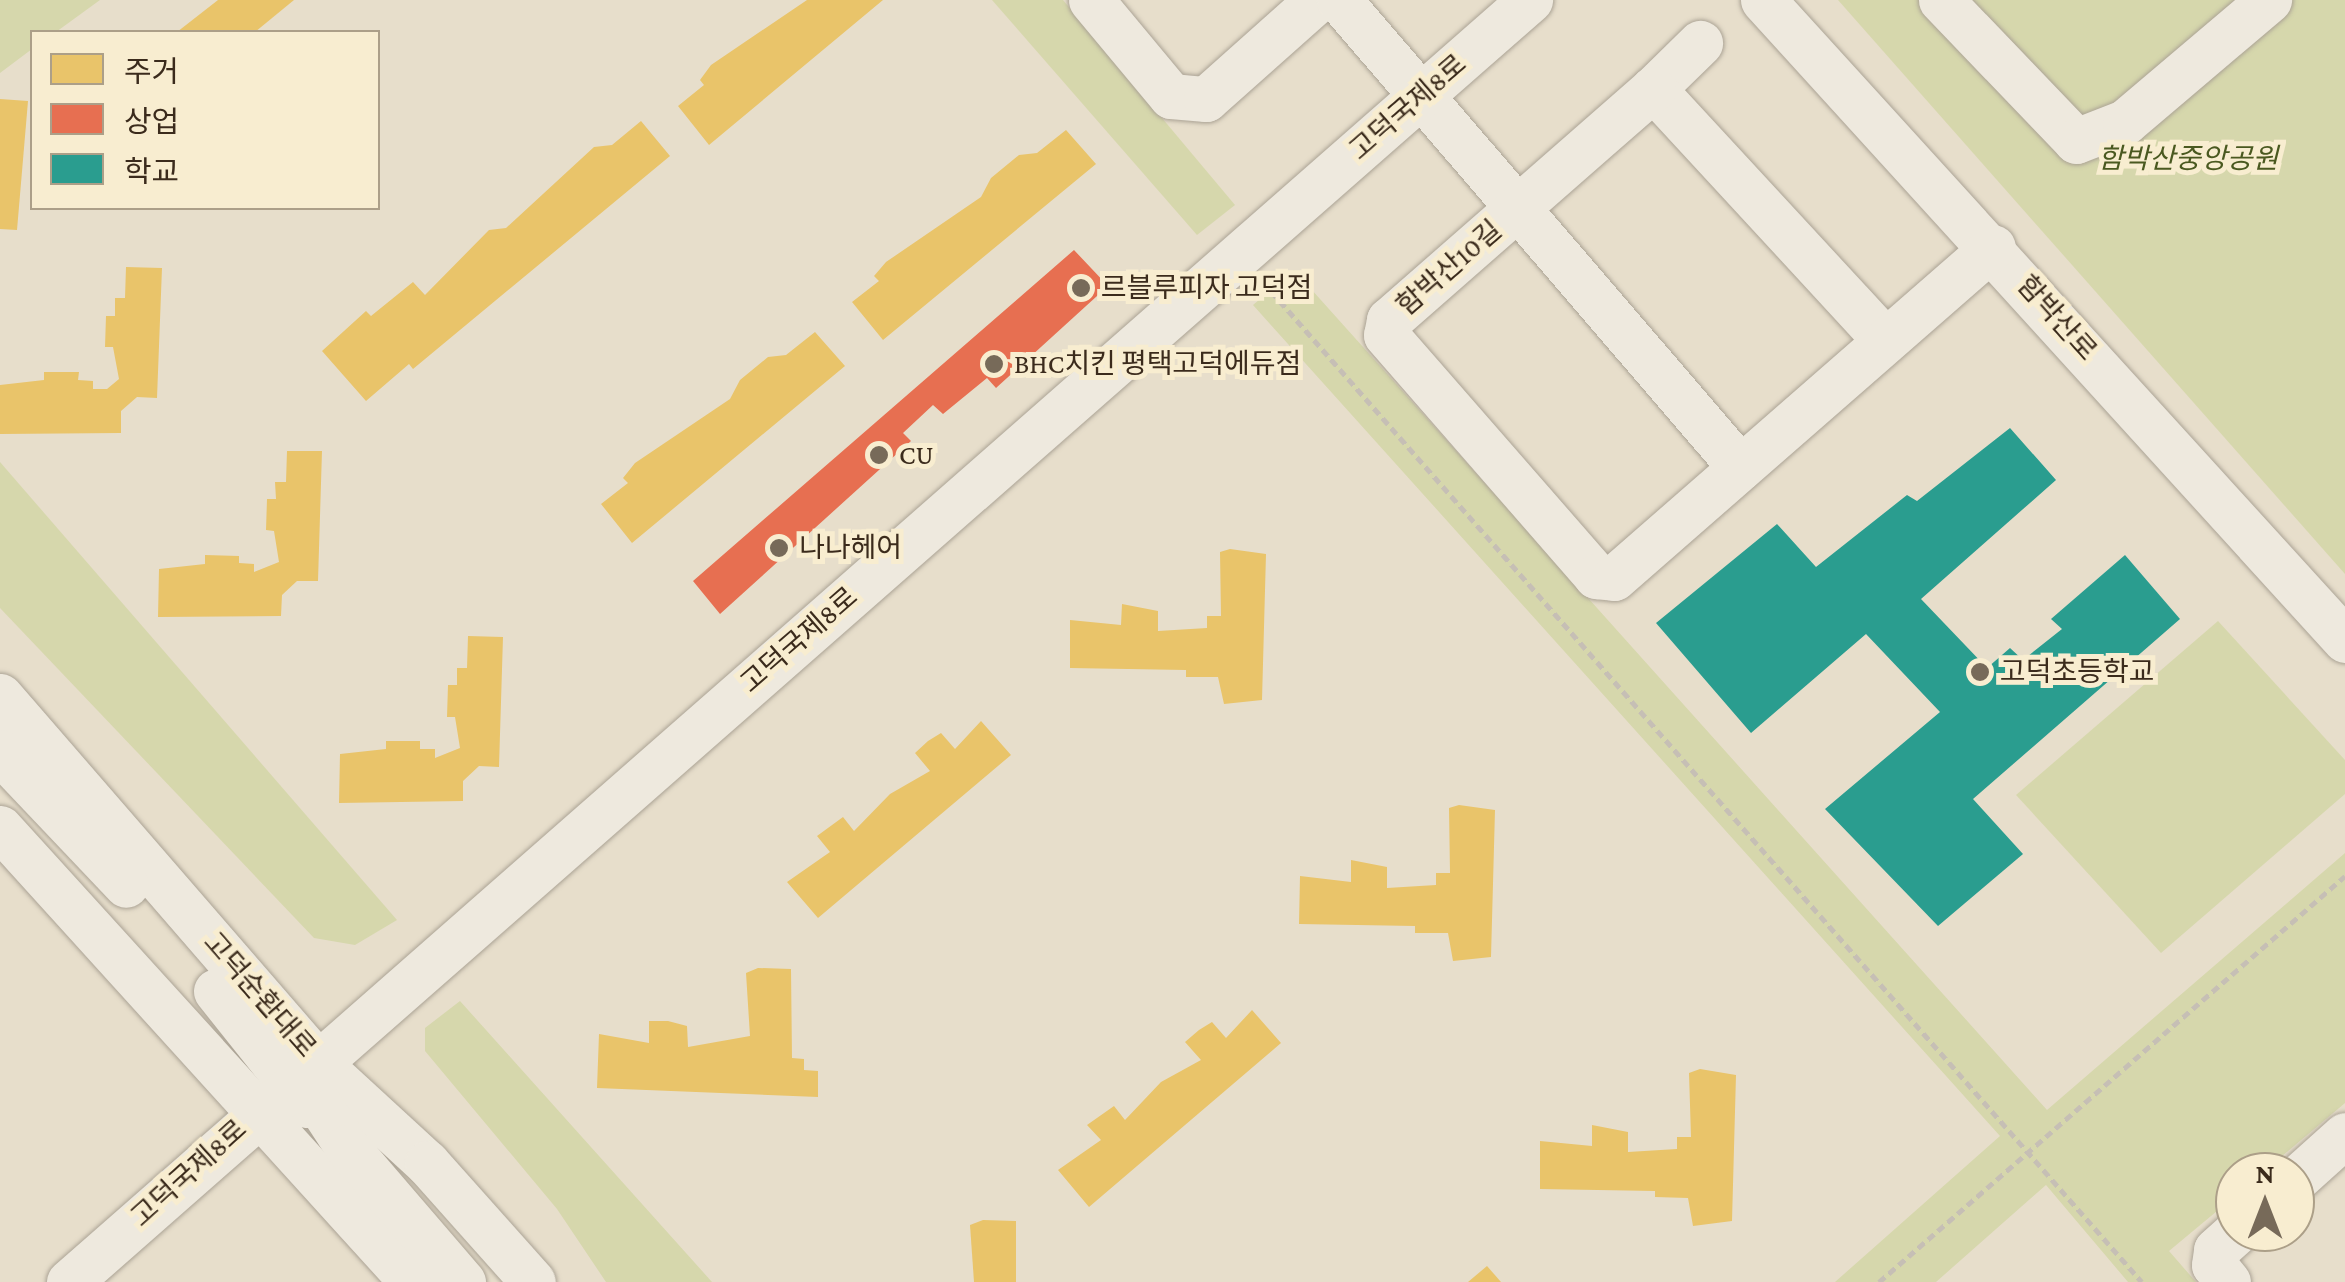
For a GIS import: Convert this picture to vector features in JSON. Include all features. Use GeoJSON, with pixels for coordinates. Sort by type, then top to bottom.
{"type":"FeatureCollection","features":[{"type":"Feature","properties":{"kind":"street"},"geometry":{"type":"LineString","coordinates":[[1091,0],[1172,96],[1206,99],[1317,0]]}},
{"type":"Feature","properties":{"kind":"street"},"geometry":{"type":"LineString","coordinates":[[1339,0],[1424,92],[1740,468]]}},
{"type":"Feature","properties":{"kind":"street","name":"고덕국제8로"},"geometry":{"type":"LineString","coordinates":[[69,1282],[1530,0]]}},
{"type":"Feature","properties":{"kind":"street","name":"함박산로"},"geometry":{"type":"LineString","coordinates":[[1764,0],[2345,640]]}},
{"type":"Feature","properties":{"kind":"street"},"geometry":{"type":"LineString","coordinates":[[1941,0],[2076,141],[2125,122],[2269,0]]}},
{"type":"Feature","properties":{"kind":"street","name":"함박산10길"},"geometry":{"type":"LineString","coordinates":[[1700,43],[1390,320],[1386,335],[1596,576],[1614,578],[1993,248]]}},
{"type":"Feature","properties":{"kind":"street"},"geometry":{"type":"LineString","coordinates":[[1654,88],[1885,340]]}},
{"type":"Feature","properties":{"kind":"street","name":"고덕순환대로"},"geometry":{"type":"LineString","coordinates":[[0,696],[292,1083],[412,1282]]}},
{"type":"Feature","properties":{"kind":"street"},"geometry":{"type":"LineString","coordinates":[[0,727],[198,949],[292,1083],[335,1122],[347,1147],[463,1282]]}},
{"type":"Feature","properties":{"kind":"street"},"geometry":{"type":"LineString","coordinates":[[0,752],[109,866],[245,1025],[452,1282]]}},
{"type":"Feature","properties":{"kind":"street","name":"고덕순환대로"},"geometry":{"type":"LineString","coordinates":[[0,828],[292,1083],[427,1163],[533,1282]]}},
{"type":"Feature","properties":{"kind":"street"},"geometry":{"type":"LineString","coordinates":[[2315,1163],[2343,1140]]}},
{"type":"Feature","properties":{"kind":"street"},"geometry":{"type":"LineString","coordinates":[[2216,1252],[2214,1265],[2228,1282]]}},
{"type":"Feature","properties":{"kind":"path"},"geometry":{"type":"LineString","coordinates":[[1270,291],[2142,1282]]}},
{"type":"Feature","properties":{"kind":"path"},"geometry":{"type":"LineString","coordinates":[[1879,1282],[2345,876]]}},
{"type":"Feature","properties":{"kind":"green space"},"geometry":{"type":"Polygon","coordinates":[[[0,0],[100,0],[59,30],[30,30],[30,50],[0,73],[0,0]]]}},
{"type":"Feature","properties":{"kind":"green space"},"geometry":{"type":"Polygon","coordinates":[[[992,0],[1063,0],[1235,205],[1197,235],[992,0]]]}},
{"type":"Feature","properties":{"kind":"green space","name":"함박산중앙공원"},"geometry":{"type":"Polygon","coordinates":[[[1838,0],[2345,0],[2345,574],[1838,0]]]}},
{"type":"Feature","properties":{"kind":"green space"},"geometry":{"type":"Polygon","coordinates":[[[1294,270],[2047,1110],[2345,853],[2345,1103],[2287,1152],[2215,1152],[2215,1213],[2169,1251],[2196,1282],[2128,1282],[2046,1185],[1936,1282],[1835,1282],[2000,1136],[1253,305],[1294,270]]]}},
{"type":"Feature","properties":{"kind":"green space"},"geometry":{"type":"Polygon","coordinates":[[[0,462],[397,920],[355,945],[314,938],[0,608],[0,462]]]}},
{"type":"Feature","properties":{"kind":"green space"},"geometry":{"type":"Polygon","coordinates":[[[2218,621],[2345,760],[2345,794],[2161,953],[2016,795],[2218,621]]]}},
{"type":"Feature","properties":{"kind":"green space"},"geometry":{"type":"Polygon","coordinates":[[[460,1001],[712,1282],[606,1282],[557,1209],[425,1051],[425,1028],[460,1001]]]}},
{"type":"Feature","properties":{"kind":"building: 주거"},"geometry":{"type":"Polygon","coordinates":[[[218,0],[294,0],[257,30],[180,30],[218,0]]]}},
{"type":"Feature","properties":{"kind":"building: 주거"},"geometry":{"type":"Polygon","coordinates":[[[807,0],[883,0],[709,145],[678,106],[704,85],[700,80],[711,65],[807,0]]]}},
{"type":"Feature","properties":{"kind":"building: 주거"},"geometry":{"type":"Polygon","coordinates":[[[0,99],[28,101],[17,230],[0,229],[0,99]]]}},
{"type":"Feature","properties":{"kind":"building: 주거"},"geometry":{"type":"Polygon","coordinates":[[[641,121],[670,156],[413,369],[409,364],[366,401],[322,351],[366,311],[371,316],[413,282],[425,295],[489,230],[506,228],[594,147],[612,145],[641,121]]]}},
{"type":"Feature","properties":{"kind":"building: 주거"},"geometry":{"type":"Polygon","coordinates":[[[1066,130],[1096,164],[883,340],[852,302],[879,281],[874,276],[886,262],[981,197],[991,178],[1019,155],[1037,153],[1066,130]]]}},
{"type":"Feature","properties":{"kind":"building: 주거"},"geometry":{"type":"Polygon","coordinates":[[[126,267],[162,268],[157,398],[137,397],[121,411],[121,433],[0,434],[0,385],[44,380],[44,372],[79,372],[78,380],[93,381],[93,389],[107,389],[119,379],[113,347],[105,347],[106,316],[115,316],[115,298],[125,298],[126,267]]]}},
{"type":"Feature","properties":{"kind":"building: 주거"},"geometry":{"type":"Polygon","coordinates":[[[815,332],[845,366],[632,543],[601,504],[628,483],[623,478],[635,463],[730,399],[740,380],[768,357],[786,355],[815,332]]]}},
{"type":"Feature","properties":{"kind":"building: 주거"},"geometry":{"type":"Polygon","coordinates":[[[287,451],[322,451],[318,581],[297,581],[282,595],[281,616],[158,617],[159,569],[205,564],[205,555],[239,556],[239,563],[254,564],[254,572],[279,562],[274,531],[266,530],[267,499],[276,499],[275,482],[286,482],[287,451]]]}},
{"type":"Feature","properties":{"kind":"building: 주거"},"geometry":{"type":"Polygon","coordinates":[[[1230,549],[1266,554],[1262,700],[1224,704],[1218,677],[1186,677],[1186,670],[1070,668],[1070,620],[1121,625],[1122,604],[1158,611],[1158,631],[1207,628],[1207,616],[1221,616],[1220,552],[1230,549]]]}},
{"type":"Feature","properties":{"kind":"building: 주거"},"geometry":{"type":"Polygon","coordinates":[[[468,636],[503,637],[499,767],[479,766],[463,781],[463,801],[339,803],[340,754],[386,749],[386,741],[420,741],[420,749],[435,749],[435,758],[460,748],[455,717],[447,717],[448,685],[457,685],[457,668],[467,668],[468,636]]]}},
{"type":"Feature","properties":{"kind":"building: 주거"},"geometry":{"type":"Polygon","coordinates":[[[981,721],[1011,755],[818,918],[787,882],[830,852],[817,836],[843,817],[854,831],[890,794],[930,771],[915,753],[928,741],[941,733],[955,749],[981,721]]]}},
{"type":"Feature","properties":{"kind":"building: 주거"},"geometry":{"type":"Polygon","coordinates":[[[1459,805],[1495,810],[1491,957],[1453,961],[1448,933],[1415,933],[1415,926],[1299,924],[1300,876],[1351,882],[1351,860],[1387,867],[1387,888],[1436,885],[1436,873],[1450,873],[1449,808],[1459,805]]]}},
{"type":"Feature","properties":{"kind":"building: 주거"},"geometry":{"type":"Polygon","coordinates":[[[758,968],[791,969],[792,1058],[804,1059],[804,1070],[818,1071],[818,1097],[597,1088],[599,1034],[649,1043],[649,1021],[668,1021],[687,1026],[688,1047],[750,1036],[746,973],[758,968]]]}},
{"type":"Feature","properties":{"kind":"building: 주거"},"geometry":{"type":"Polygon","coordinates":[[[1252,1010],[1281,1043],[1089,1207],[1058,1170],[1101,1140],[1087,1125],[1114,1106],[1125,1120],[1161,1082],[1201,1060],[1185,1042],[1212,1022],[1226,1038],[1252,1010]]]}},
{"type":"Feature","properties":{"kind":"building: 주거"},"geometry":{"type":"Polygon","coordinates":[[[1700,1069],[1736,1075],[1732,1221],[1693,1226],[1688,1198],[1655,1197],[1655,1191],[1540,1189],[1540,1141],[1592,1146],[1592,1125],[1628,1132],[1628,1152],[1677,1149],[1677,1137],[1691,1137],[1689,1073],[1700,1069]]]}},
{"type":"Feature","properties":{"kind":"building: 주거"},"geometry":{"type":"Polygon","coordinates":[[[983,1220],[1016,1221],[1016,1282],[974,1282],[970,1225],[983,1220]]]}},
{"type":"Feature","properties":{"kind":"building: 주거"},"geometry":{"type":"Polygon","coordinates":[[[1487,1266],[1501,1282],[1468,1282],[1487,1266]]]}},
{"type":"Feature","properties":{"kind":"building: 상업"},"geometry":{"type":"Polygon","coordinates":[[[1074,250],[1108,286],[996,388],[987,378],[943,414],[933,405],[903,433],[911,441],[720,614],[693,581],[1074,250]]]}},
{"type":"Feature","properties":{"kind":"building: 학교"},"geometry":{"type":"Polygon","coordinates":[[[2010,428],[2056,480],[1921,599],[1987,668],[2010,648],[2023,660],[2062,629],[2051,619],[2125,555],[2180,619],[1973,799],[2023,854],[1938,926],[1825,809],[1940,712],[1866,634],[1751,733],[1656,623],[1777,524],[1816,567],[1907,495],[1917,501],[2010,428]]]}},
{"type":"Feature","properties":{"kind":"place","name":"르블루피자 고덕점"},"geometry":{"type":"Point","coordinates":[1081,288]}},
{"type":"Feature","properties":{"kind":"place","name":"BHC치킨 평택고덕에듀점"},"geometry":{"type":"Point","coordinates":[994,364]}},
{"type":"Feature","properties":{"kind":"place","name":"CU"},"geometry":{"type":"Point","coordinates":[879,455]}},
{"type":"Feature","properties":{"kind":"place","name":"나나헤어"},"geometry":{"type":"Point","coordinates":[779,548]}},
{"type":"Feature","properties":{"kind":"place","name":"고덕초등학교"},"geometry":{"type":"Point","coordinates":[1980,672]}}]}
